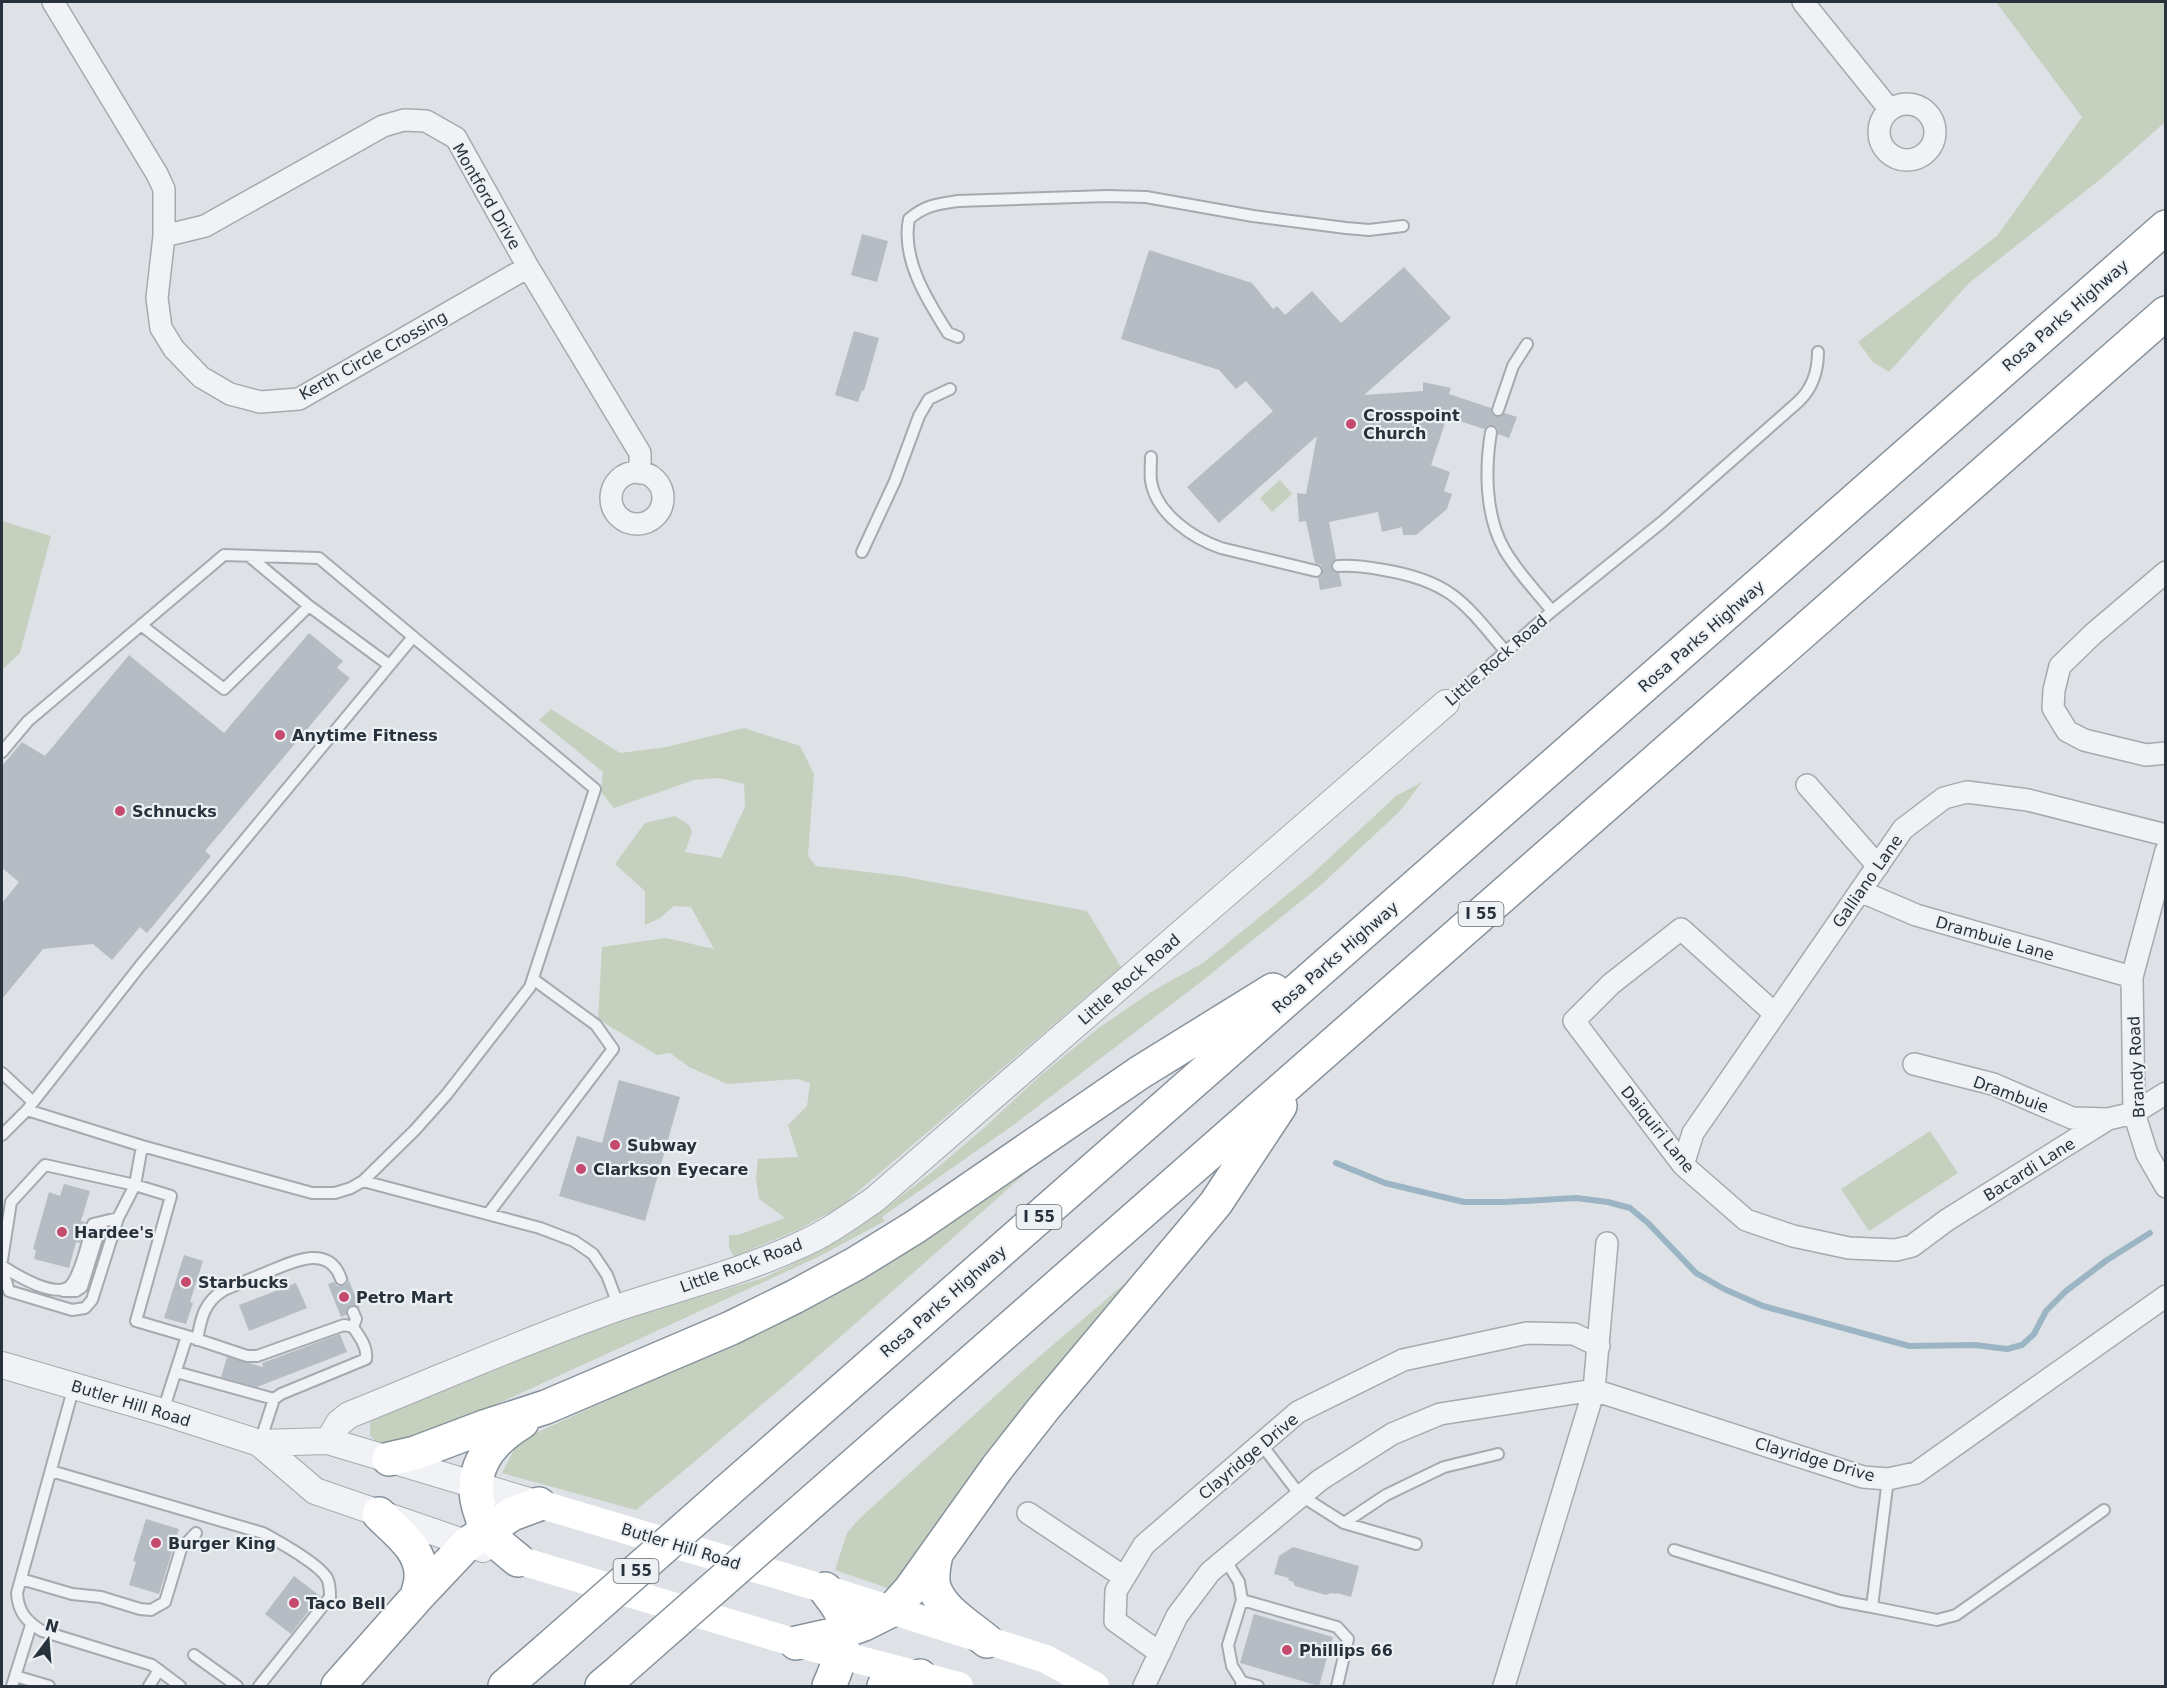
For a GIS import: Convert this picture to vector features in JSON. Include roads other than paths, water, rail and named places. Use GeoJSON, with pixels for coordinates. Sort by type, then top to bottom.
{"type":"FeatureCollection","features":[{"type":"Feature","properties":{"kind":"highway","name":"Rosa Parks Highway"},"geometry":{"type":"LineString","coordinates":[[505,1686],[2166,227]]}},
{"type":"Feature","properties":{"kind":"highway","name":"I 55"},"geometry":{"type":"LineString","coordinates":[[611,1678],[2166,313]]}},
{"type":"Feature","properties":{"kind":"highway"},"geometry":{"type":"LineString","coordinates":[[389,1459],[546,1407],[731,1328],[794,1297],[855,1264],[915,1227],[1139,1073],[1354,940]]}},
{"type":"Feature","properties":{"kind":"highway"},"geometry":{"type":"LineString","coordinates":[[796,1643],[842,1643],[864,1624],[892,1610],[910,1590],[997,1468],[1044,1408],[1216,1203],[1304,1071]]}},
{"type":"Feature","properties":{"kind":"highway"},"geometry":{"type":"LineString","coordinates":[[477,1537],[475,1485],[484,1457],[495,1442],[513,1427],[546,1407]]}},
{"type":"Feature","properties":{"kind":"highway"},"geometry":{"type":"LineString","coordinates":[[338,1686],[417,1597],[477,1537],[512,1514],[539,1504]]}},
{"type":"Feature","properties":{"kind":"highway"},"geometry":{"type":"LineString","coordinates":[[379,1514],[411,1546],[420,1562],[421,1578],[417,1597]]}},
{"type":"Feature","properties":{"kind":"highway"},"geometry":{"type":"LineString","coordinates":[[477,1537],[499,1545],[518,1560]]}},
{"type":"Feature","properties":{"kind":"highway"},"geometry":{"type":"LineString","coordinates":[[936,1554],[933,1574],[934,1588],[943,1603],[987,1641]]}},
{"type":"Feature","properties":{"kind":"highway"},"geometry":{"type":"LineString","coordinates":[[825,1589],[841,1613],[842,1643],[829,1686]]}},
{"type":"Feature","properties":{"kind":"highway"},"geometry":{"type":"LineString","coordinates":[[884,1686],[920,1676]]}},
{"type":"Feature","properties":{"kind":"main road","name":"Butler Hill Road"},"geometry":{"type":"LineString","coordinates":[[539,1504],[825,1589],[1046,1659],[1095,1686]]}},
{"type":"Feature","properties":{"kind":"main road"},"geometry":{"type":"LineString","coordinates":[[518,1560],[796,1643]]}},
{"type":"Feature","properties":{"kind":"main road"},"geometry":{"type":"LineString","coordinates":[[842,1643],[920,1676],[959,1686]]}},
{"type":"Feature","properties":{"kind":"street","name":"Kerth Circle Crossing"},"geometry":{"type":"LineString","coordinates":[[53,2],[164,189],[164,236],[157,298],[161,328],[174,349],[201,377],[230,394],[260,402],[299,399],[528,267]]}},
{"type":"Feature","properties":{"kind":"street"},"geometry":{"type":"LineString","coordinates":[[1803,2],[1890,110]]}},
{"type":"Feature","properties":{"kind":"street","name":"Montford Drive"},"geometry":{"type":"LineString","coordinates":[[164,236],[205,226],[383,126],[404,120],[426,121],[456,138],[528,267],[640,453],[640,473]]}},
{"type":"Feature","properties":{"kind":"street"},"geometry":{"type":"LineString","coordinates":[[2166,572],[2060,666],[2054,690],[2053,708],[2067,731],[2084,740],[2146,755],[2166,753]]}},
{"type":"Feature","properties":{"kind":"street","name":"Little Rock Road"},"geometry":{"type":"LineString","coordinates":[[328,1441],[339,1423],[349,1415],[619,1308],[742,1269],[802,1245],[874,1200],[1446,703]]}},
{"type":"Feature","properties":{"kind":"street"},"geometry":{"type":"LineString","coordinates":[[1807,785],[1878,866]]}},
{"type":"Feature","properties":{"kind":"street","name":"Galliano Lane"},"geometry":{"type":"LineString","coordinates":[[1683,1165],[1693,1133],[1904,829],[1944,798],[1966,792],[2028,800],[2166,835]]}},
{"type":"Feature","properties":{"kind":"street","name":"Brandy Road"},"geometry":{"type":"LineString","coordinates":[[2166,851],[2132,977],[2134,1113],[2147,1154],[2166,1187]]}},
{"type":"Feature","properties":{"kind":"street","name":"Drambuie Lane"},"geometry":{"type":"LineString","coordinates":[[1860,891],[1916,915],[2132,977]]}},
{"type":"Feature","properties":{"kind":"street","name":"Daiquiri Lane"},"geometry":{"type":"LineString","coordinates":[[1775,1014],[1681,929],[1611,984],[1574,1022],[1683,1165],[1746,1220],[1793,1236],[1849,1248],[1896,1250]]}},
{"type":"Feature","properties":{"kind":"street","name":"Drambuie"},"geometry":{"type":"LineString","coordinates":[[1914,1064],[1993,1084],[2072,1118],[2108,1119]]}},
{"type":"Feature","properties":{"kind":"street","name":"Bacardi Lane"},"geometry":{"type":"LineString","coordinates":[[1896,1250],[1912,1246],[1947,1220],[2108,1119],[2134,1113],[2166,1093]]}},
{"type":"Feature","properties":{"kind":"street"},"geometry":{"type":"LineString","coordinates":[[1504,1686],[1594,1390],[1607,1243]]}},
{"type":"Feature","properties":{"kind":"street","name":"Clayridge Drive"},"geometry":{"type":"LineString","coordinates":[[1144,1686],[1177,1616],[1210,1572],[1300,1495],[1392,1434],[1440,1414],[1594,1390],[1863,1477],[1888,1479],[1916,1473],[2166,1296]]}},
{"type":"Feature","properties":{"kind":"street","name":"Clayridge Drive"},"geometry":{"type":"LineString","coordinates":[[1160,1653],[1115,1621],[1116,1591],[1124,1577],[1144,1545],[1298,1412],[1403,1360],[1527,1333],[1574,1334],[1599,1346]]}},
{"type":"Feature","properties":{"kind":"street"},"geometry":{"type":"LineString","coordinates":[[2,1346],[43,1376]]}},
{"type":"Feature","properties":{"kind":"street","name":"Butler Hill Road"},"geometry":{"type":"LineString","coordinates":[[2,1365],[75,1385],[259,1443],[328,1441],[539,1504]]}},
{"type":"Feature","properties":{"kind":"street","name":"Butler Hill Road"},"geometry":{"type":"LineString","coordinates":[[259,1443],[315,1491],[379,1514],[477,1537]]}},
{"type":"Feature","properties":{"kind":"street"},"geometry":{"type":"LineString","coordinates":[[1028,1514],[1124,1577]]}},
{"type":"Feature","properties":{"kind":"lane"},"geometry":{"type":"LineString","coordinates":[[958,337],[948,333],[926,298],[907,243],[909,219],[920,209],[933,205],[983,200],[1139,197],[1346,228],[1369,230],[1403,226]]}},
{"type":"Feature","properties":{"kind":"lane"},"geometry":{"type":"LineString","coordinates":[[1498,410],[1513,366],[1527,344]]}},
{"type":"Feature","properties":{"kind":"lane","name":"Little Rock Road"},"geometry":{"type":"LineString","coordinates":[[1446,703],[1552,611],[1662,522],[1805,395],[1815,374],[1818,351]]}},
{"type":"Feature","properties":{"kind":"lane"},"geometry":{"type":"LineString","coordinates":[[862,552],[895,481],[919,416],[929,399],[950,389]]}},
{"type":"Feature","properties":{"kind":"lane"},"geometry":{"type":"LineString","coordinates":[[1491,432],[1489,486],[1496,530],[1511,560],[1552,611]]}},
{"type":"Feature","properties":{"kind":"lane"},"geometry":{"type":"LineString","coordinates":[[1151,457],[1151,482],[1160,505],[1192,534],[1221,548],[1316,571]]}},
{"type":"Feature","properties":{"kind":"lane"},"geometry":{"type":"LineString","coordinates":[[2,752],[28,721],[224,555],[319,558],[595,789],[530,987],[447,1094],[363,1181],[351,1188],[335,1193],[312,1193],[142,1146],[30,1106],[2,1073]]}},
{"type":"Feature","properties":{"kind":"lane"},"geometry":{"type":"LineString","coordinates":[[249,556],[309,606],[389,665]]}},
{"type":"Feature","properties":{"kind":"lane"},"geometry":{"type":"LineString","coordinates":[[1338,566],[1349,565],[1394,572],[1432,582],[1450,592],[1466,606],[1506,651]]}},
{"type":"Feature","properties":{"kind":"lane"},"geometry":{"type":"LineString","coordinates":[[141,625],[224,689],[309,606]]}},
{"type":"Feature","properties":{"kind":"lane"},"geometry":{"type":"LineString","coordinates":[[2,1135],[30,1106],[140,966],[413,637]]}},
{"type":"Feature","properties":{"kind":"lane"},"geometry":{"type":"LineString","coordinates":[[488,1214],[613,1049],[596,1025],[533,979]]}},
{"type":"Feature","properties":{"kind":"lane"},"geometry":{"type":"LineString","coordinates":[[2,1267],[9,1291],[72,1310],[85,1308],[92,1300],[118,1218],[135,1185],[142,1146]]}},
{"type":"Feature","properties":{"kind":"lane"},"geometry":{"type":"LineString","coordinates":[[2,1260],[11,1202],[45,1165],[135,1185],[171,1196],[136,1321],[247,1356],[258,1356],[344,1325],[353,1327],[362,1340],[367,1354],[366,1359],[274,1399],[259,1443]]}},
{"type":"Feature","properties":{"kind":"lane"},"geometry":{"type":"LineString","coordinates":[[363,1181],[540,1228],[574,1241],[593,1254],[607,1275],[619,1308]]}},
{"type":"Feature","properties":{"kind":"lane"},"geometry":{"type":"LineString","coordinates":[[2,1194],[11,1202]]}},
{"type":"Feature","properties":{"kind":"lane"},"geometry":{"type":"LineString","coordinates":[[2,1267],[24,1280],[59,1291],[68,1287],[75,1280],[93,1224],[118,1218]]}},
{"type":"Feature","properties":{"kind":"lane"},"geometry":{"type":"LineString","coordinates":[[163,1412],[176,1372],[206,1305],[213,1296],[310,1257],[329,1262],[338,1270],[341,1279]]}},
{"type":"Feature","properties":{"kind":"lane"},"geometry":{"type":"LineString","coordinates":[[353,1312],[356,1319],[353,1327]]}},
{"type":"Feature","properties":{"kind":"lane"},"geometry":{"type":"LineString","coordinates":[[176,1372],[274,1399]]}},
{"type":"Feature","properties":{"kind":"lane"},"geometry":{"type":"LineString","coordinates":[[75,1385],[21,1578],[17,1602],[21,1612],[31,1624],[42,1631],[152,1665],[180,1686]]}},
{"type":"Feature","properties":{"kind":"lane"},"geometry":{"type":"LineString","coordinates":[[1261,1444],[1300,1495],[1344,1523],[1416,1544]]}},
{"type":"Feature","properties":{"kind":"lane"},"geometry":{"type":"LineString","coordinates":[[1344,1523],[1386,1495],[1444,1467],[1498,1454]]}},
{"type":"Feature","properties":{"kind":"lane"},"geometry":{"type":"LineString","coordinates":[[51,1472],[263,1533],[290,1548],[323,1572],[328,1580],[330,1596],[259,1686]]}},
{"type":"Feature","properties":{"kind":"lane"},"geometry":{"type":"LineString","coordinates":[[1872,1607],[1888,1479]]}},
{"type":"Feature","properties":{"kind":"lane"},"geometry":{"type":"LineString","coordinates":[[1674,1550],[1840,1601],[1937,1620],[1956,1615],[2104,1510]]}},
{"type":"Feature","properties":{"kind":"lane"},"geometry":{"type":"LineString","coordinates":[[21,1578],[72,1594],[101,1597],[140,1609],[151,1610],[165,1602],[182,1549],[196,1533]]}},
{"type":"Feature","properties":{"kind":"lane"},"geometry":{"type":"LineString","coordinates":[[1225,1560],[1239,1582],[1242,1600],[1228,1646],[1232,1666],[1242,1684],[1258,1686]]}},
{"type":"Feature","properties":{"kind":"lane"},"geometry":{"type":"LineString","coordinates":[[1242,1600],[1337,1627],[1344,1633],[1348,1639],[1337,1686]]}},
{"type":"Feature","properties":{"kind":"lane"},"geometry":{"type":"LineString","coordinates":[[31,1624],[13,1681],[49,1686]]}},
{"type":"Feature","properties":{"kind":"lane"},"geometry":{"type":"LineString","coordinates":[[194,1655],[237,1686]]}},
{"type":"Feature","properties":{"kind":"lane"},"geometry":{"type":"LineString","coordinates":[[149,1686],[159,1670]]}},
{"type":"Feature","properties":{"kind":"waterway"},"geometry":{"type":"LineString","coordinates":[[1336,1163],[1385,1183],[1464,1202],[1576,1198],[1608,1202],[1630,1208],[1648,1223],[1696,1273],[1724,1289],[1763,1306],[1909,1346],[1975,1345],[2007,1349],[2022,1345],[2034,1334],[2046,1311],[2066,1291],[2107,1260],[2150,1233]]}},
{"type":"Feature","properties":{"kind":"place","name":"Crosspoint Church"},"geometry":{"type":"Point","coordinates":[1351,424]}},
{"type":"Feature","properties":{"kind":"place","name":"Anytime Fitness"},"geometry":{"type":"Point","coordinates":[280,735]}},
{"type":"Feature","properties":{"kind":"place","name":"Schnucks"},"geometry":{"type":"Point","coordinates":[120,811]}},
{"type":"Feature","properties":{"kind":"place","name":"Subway"},"geometry":{"type":"Point","coordinates":[615,1145]}},
{"type":"Feature","properties":{"kind":"place","name":"Clarkson Eyecare"},"geometry":{"type":"Point","coordinates":[581,1169]}},
{"type":"Feature","properties":{"kind":"place","name":"Hardee's"},"geometry":{"type":"Point","coordinates":[62,1232]}},
{"type":"Feature","properties":{"kind":"place","name":"Starbucks"},"geometry":{"type":"Point","coordinates":[186,1282]}},
{"type":"Feature","properties":{"kind":"place","name":"Petro Mart"},"geometry":{"type":"Point","coordinates":[344,1297]}},
{"type":"Feature","properties":{"kind":"place","name":"Burger King"},"geometry":{"type":"Point","coordinates":[156,1543]}},
{"type":"Feature","properties":{"kind":"place","name":"Taco Bell"},"geometry":{"type":"Point","coordinates":[294,1603]}},
{"type":"Feature","properties":{"kind":"place","name":"Phillips 66"},"geometry":{"type":"Point","coordinates":[1287,1650]}}]}
